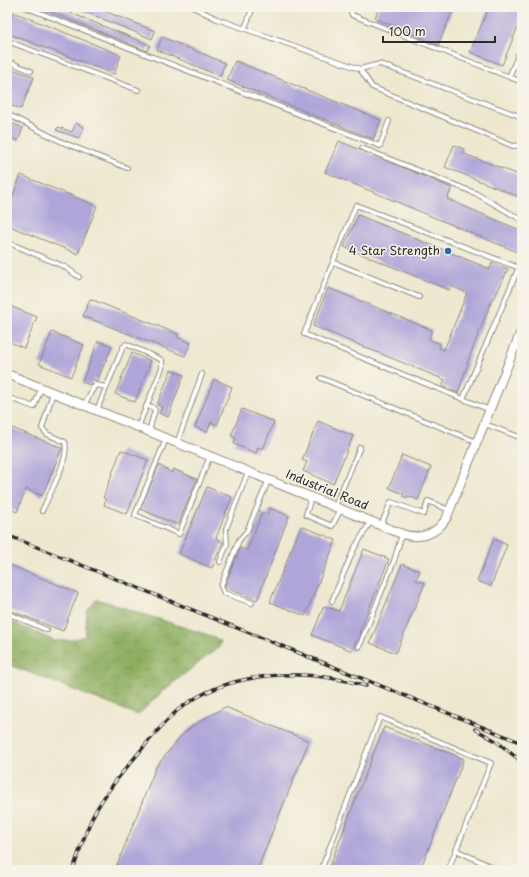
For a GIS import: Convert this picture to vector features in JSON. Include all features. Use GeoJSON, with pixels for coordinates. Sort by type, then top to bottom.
{"type":"FeatureCollection","features":[{"type":"Feature","properties":{"kind":"street","name":"Industrial Road"},"geometry":{"type":"LineString","coordinates":[[7,374],[402,534],[413,537],[430,534],[443,523],[522,330]]}},
{"type":"Feature","properties":{"kind":"lane"},"geometry":{"type":"LineString","coordinates":[[25,7],[380,146],[389,121]]}},
{"type":"Feature","properties":{"kind":"lane"},"geometry":{"type":"LineString","coordinates":[[193,7],[217,19],[360,69],[380,64],[522,117]]}},
{"type":"Feature","properties":{"kind":"lane"},"geometry":{"type":"LineString","coordinates":[[245,28],[253,7]]}},
{"type":"Feature","properties":{"kind":"lane"},"geometry":{"type":"LineString","coordinates":[[350,7],[352,15],[522,82]]}},
{"type":"Feature","properties":{"kind":"lane"},"geometry":{"type":"LineString","coordinates":[[7,41],[138,90]]}},
{"type":"Feature","properties":{"kind":"lane"},"geometry":{"type":"LineString","coordinates":[[509,77],[522,46]]}},
{"type":"Feature","properties":{"kind":"lane"},"geometry":{"type":"LineString","coordinates":[[7,61],[32,71]]}},
{"type":"Feature","properties":{"kind":"lane"},"geometry":{"type":"LineString","coordinates":[[360,69],[372,87],[514,146],[522,145]]}},
{"type":"Feature","properties":{"kind":"lane"},"geometry":{"type":"LineString","coordinates":[[7,114],[62,142],[127,168]]}},
{"type":"Feature","properties":{"kind":"lane"},"geometry":{"type":"LineString","coordinates":[[362,148],[475,193],[522,220]]}},
{"type":"Feature","properties":{"kind":"lane"},"geometry":{"type":"LineString","coordinates":[[463,399],[520,268],[356,205],[304,334],[463,399],[490,410]]}},
{"type":"Feature","properties":{"kind":"lane"},"geometry":{"type":"LineString","coordinates":[[7,242],[65,267],[79,277]]}},
{"type":"Feature","properties":{"kind":"lane"},"geometry":{"type":"LineString","coordinates":[[333,262],[419,297]]}},
{"type":"Feature","properties":{"kind":"lane"},"geometry":{"type":"LineString","coordinates":[[97,410],[122,347],[126,344],[148,352],[162,360],[162,368],[138,427]]}},
{"type":"Feature","properties":{"kind":"lane"},"geometry":{"type":"LineString","coordinates":[[177,443],[202,374]]}},
{"type":"Feature","properties":{"kind":"lane"},"geometry":{"type":"LineString","coordinates":[[322,378],[477,442]]}},
{"type":"Feature","properties":{"kind":"lane"},"geometry":{"type":"LineString","coordinates":[[84,405],[95,385],[107,387]]}},
{"type":"Feature","properties":{"kind":"lane"},"geometry":{"type":"LineString","coordinates":[[7,397],[34,407],[42,388]]}},
{"type":"Feature","properties":{"kind":"lane"},"geometry":{"type":"LineString","coordinates":[[42,511],[65,457],[67,447],[65,442],[47,434],[42,428],[53,393]]}},
{"type":"Feature","properties":{"kind":"lane"},"geometry":{"type":"LineString","coordinates":[[146,406],[152,407],[155,410],[149,432]]}},
{"type":"Feature","properties":{"kind":"lane"},"geometry":{"type":"LineString","coordinates":[[484,424],[522,438]]}},
{"type":"Feature","properties":{"kind":"lane"},"geometry":{"type":"LineString","coordinates":[[166,438],[135,515],[179,534],[210,456]]}},
{"type":"Feature","properties":{"kind":"lane"},"geometry":{"type":"LineString","coordinates":[[311,496],[306,515],[332,526],[360,447]]}},
{"type":"Feature","properties":{"kind":"lane"},"geometry":{"type":"LineString","coordinates":[[220,562],[227,544],[226,529],[248,471]]}},
{"type":"Feature","properties":{"kind":"lane"},"geometry":{"type":"LineString","coordinates":[[252,604],[224,593],[221,586],[239,540],[247,531],[269,479]]}},
{"type":"Feature","properties":{"kind":"lane"},"geometry":{"type":"LineString","coordinates":[[381,525],[391,502],[424,514],[428,501],[449,510]]}},
{"type":"Feature","properties":{"kind":"lane"},"geometry":{"type":"LineString","coordinates":[[332,601],[354,549],[371,521]]}},
{"type":"Feature","properties":{"kind":"lane"},"geometry":{"type":"LineString","coordinates":[[359,647],[394,561],[402,534]]}},
{"type":"Feature","properties":{"kind":"lane"},"geometry":{"type":"LineString","coordinates":[[7,613],[47,630]]}},
{"type":"Feature","properties":{"kind":"lane"},"geometry":{"type":"LineString","coordinates":[[321,870],[380,717],[491,763],[448,870]]}},
{"type":"Feature","properties":{"kind":"lane"},"geometry":{"type":"LineString","coordinates":[[456,850],[498,870]]}},
{"type":"Feature","properties":{"kind":"green space"},"geometry":{"type":"Polygon","coordinates":[[[97,599],[214,637],[221,642],[219,647],[163,691],[138,715],[7,664],[7,620],[55,641],[71,640],[85,636],[87,611],[97,599]]]}},
{"type":"Feature","properties":{"kind":"building"},"geometry":{"type":"Polygon","coordinates":[[[39,7],[56,7],[150,45],[147,51],[39,7]]]}},
{"type":"Feature","properties":{"kind":"building"},"geometry":{"type":"Polygon","coordinates":[[[73,7],[94,7],[155,31],[152,39],[73,7]]]}},
{"type":"Feature","properties":{"kind":"building"},"geometry":{"type":"Polygon","coordinates":[[[379,7],[454,7],[438,45],[375,18],[379,7]]]}},
{"type":"Feature","properties":{"kind":"building"},"geometry":{"type":"Polygon","coordinates":[[[489,7],[522,7],[522,17],[502,65],[470,52],[489,7]]]}},
{"type":"Feature","properties":{"kind":"building"},"geometry":{"type":"Polygon","coordinates":[[[13,12],[121,55],[114,74],[7,33],[7,27],[13,12]]]}},
{"type":"Feature","properties":{"kind":"building"},"geometry":{"type":"Polygon","coordinates":[[[162,37],[225,63],[220,76],[157,50],[162,37]]]}},
{"type":"Feature","properties":{"kind":"building"},"geometry":{"type":"Polygon","coordinates":[[[235,61],[381,120],[373,139],[227,80],[235,61]]]}},
{"type":"Feature","properties":{"kind":"building"},"geometry":{"type":"Polygon","coordinates":[[[7,67],[34,77],[21,109],[7,104],[7,67]]]}},
{"type":"Feature","properties":{"kind":"building"},"geometry":{"type":"Polygon","coordinates":[[[7,121],[23,128],[18,141],[9,137],[7,141],[7,121]]]}},
{"type":"Feature","properties":{"kind":"building"},"geometry":{"type":"Polygon","coordinates":[[[76,123],[84,127],[79,138],[56,130],[58,127],[72,132],[76,123]]]}},
{"type":"Feature","properties":{"kind":"building"},"geometry":{"type":"Polygon","coordinates":[[[339,141],[452,188],[447,199],[522,231],[522,254],[325,172],[339,141]]]}},
{"type":"Feature","properties":{"kind":"building"},"geometry":{"type":"Polygon","coordinates":[[[454,145],[464,149],[462,153],[522,176],[522,198],[445,167],[454,145]]]}},
{"type":"Feature","properties":{"kind":"building"},"geometry":{"type":"Polygon","coordinates":[[[21,175],[97,206],[78,254],[7,225],[7,211],[21,175]]]}},
{"type":"Feature","properties":{"kind":"building"},"geometry":{"type":"Polygon","coordinates":[[[358,215],[490,269],[492,263],[508,269],[495,297],[493,297],[467,363],[458,393],[442,386],[445,380],[313,326],[328,288],[432,330],[429,339],[440,344],[439,348],[444,350],[467,293],[451,286],[449,290],[344,247],[358,215]]]}},
{"type":"Feature","properties":{"kind":"building"},"geometry":{"type":"Polygon","coordinates":[[[90,299],[178,334],[177,337],[191,343],[185,356],[83,316],[90,299]]]}},
{"type":"Feature","properties":{"kind":"building"},"geometry":{"type":"Polygon","coordinates":[[[7,305],[37,317],[24,348],[7,341],[7,305]]]}},
{"type":"Feature","properties":{"kind":"building"},"geometry":{"type":"Polygon","coordinates":[[[52,332],[84,345],[71,377],[39,364],[52,332]]]}},
{"type":"Feature","properties":{"kind":"building"},"geometry":{"type":"Polygon","coordinates":[[[98,341],[112,346],[97,381],[93,379],[90,385],[82,382],[98,341]]]}},
{"type":"Feature","properties":{"kind":"building"},"geometry":{"type":"Polygon","coordinates":[[[132,353],[151,361],[135,402],[115,394],[132,353]]]}},
{"type":"Feature","properties":{"kind":"building"},"geometry":{"type":"Polygon","coordinates":[[[171,370],[184,375],[168,417],[159,413],[162,407],[157,405],[171,370]]]}},
{"type":"Feature","properties":{"kind":"building"},"geometry":{"type":"Polygon","coordinates":[[[214,379],[232,387],[217,425],[211,422],[207,432],[195,427],[214,379]]]}},
{"type":"Feature","properties":{"kind":"building"},"geometry":{"type":"Polygon","coordinates":[[[242,409],[274,422],[263,449],[258,447],[256,453],[234,444],[236,438],[231,436],[242,409]]]}},
{"type":"Feature","properties":{"kind":"building"},"geometry":{"type":"Polygon","coordinates":[[[318,421],[353,436],[333,484],[303,471],[307,462],[302,460],[318,421]]]}},
{"type":"Feature","properties":{"kind":"building"},"geometry":{"type":"Polygon","coordinates":[[[7,426],[62,448],[42,496],[26,489],[17,512],[7,508],[7,426]]]}},
{"type":"Feature","properties":{"kind":"building"},"geometry":{"type":"Polygon","coordinates":[[[121,450],[148,460],[127,514],[104,505],[106,499],[103,498],[121,450]]]}},
{"type":"Feature","properties":{"kind":"building"},"geometry":{"type":"Polygon","coordinates":[[[402,455],[431,467],[418,500],[408,496],[407,498],[403,496],[404,494],[389,488],[402,455]]]}},
{"type":"Feature","properties":{"kind":"building"},"geometry":{"type":"Polygon","coordinates":[[[159,465],[172,473],[173,469],[197,479],[178,525],[140,509],[159,465]]]}},
{"type":"Feature","properties":{"kind":"building"},"geometry":{"type":"Polygon","coordinates":[[[207,487],[232,497],[216,538],[223,542],[212,568],[179,554],[207,487]]]}},
{"type":"Feature","properties":{"kind":"building"},"geometry":{"type":"Polygon","coordinates":[[[270,508],[289,516],[257,600],[224,587],[240,548],[247,550],[262,513],[267,515],[270,508]]]}},
{"type":"Feature","properties":{"kind":"building"},"geometry":{"type":"Polygon","coordinates":[[[301,526],[336,540],[305,616],[270,602],[301,526]]]}},
{"type":"Feature","properties":{"kind":"building"},"geometry":{"type":"Polygon","coordinates":[[[494,539],[507,545],[491,586],[477,581],[494,539]]]}},
{"type":"Feature","properties":{"kind":"building"},"geometry":{"type":"Polygon","coordinates":[[[364,549],[389,559],[352,651],[312,635],[324,606],[339,611],[364,549]]]}},
{"type":"Feature","properties":{"kind":"building"},"geometry":{"type":"Polygon","coordinates":[[[7,564],[78,593],[63,631],[7,609],[7,564]]]}},
{"type":"Feature","properties":{"kind":"building"},"geometry":{"type":"Polygon","coordinates":[[[402,564],[420,571],[416,580],[425,583],[396,653],[370,643],[402,564]]]}},
{"type":"Feature","properties":{"kind":"building"},"geometry":{"type":"Polygon","coordinates":[[[225,707],[309,741],[257,870],[115,870],[156,767],[181,736],[195,724],[225,707]]]}},
{"type":"Feature","properties":{"kind":"building"},"geometry":{"type":"Polygon","coordinates":[[[384,727],[464,759],[420,870],[328,870],[384,727]]]}},
{"type":"Feature","properties":{"kind":"railway"},"geometry":{"type":"LineString","coordinates":[[7,535],[522,743]]}},
{"type":"Feature","properties":{"kind":"railway"},"geometry":{"type":"LineString","coordinates":[[73,870],[90,822],[108,792],[125,769],[162,726],[178,710],[199,696],[221,686],[269,676],[319,676],[366,686]]}},
{"type":"Feature","properties":{"kind":"railway"},"geometry":{"type":"LineString","coordinates":[[475,729],[496,741],[522,762]]}},
{"type":"Feature","properties":{"kind":"place","name":"4 Star Strength"},"geometry":{"type":"Point","coordinates":[448,251]}}]}
